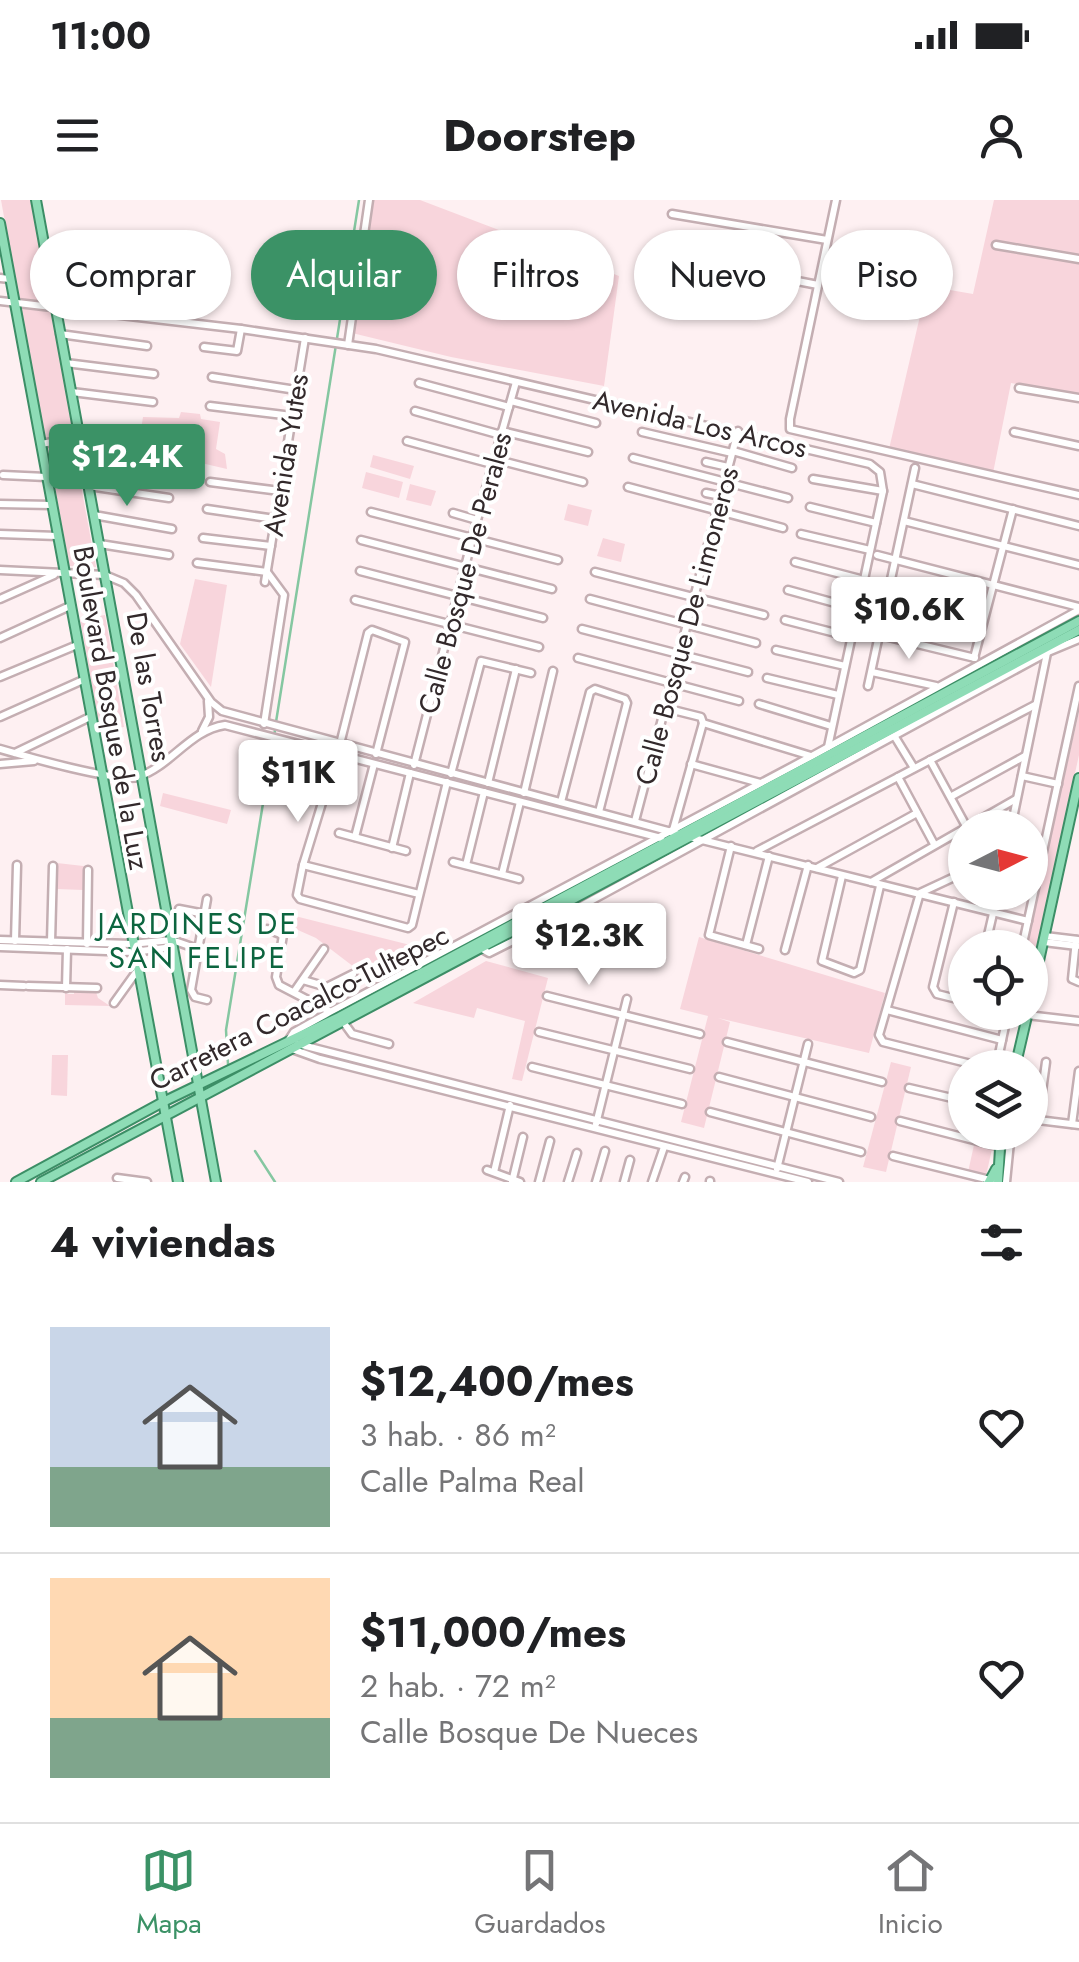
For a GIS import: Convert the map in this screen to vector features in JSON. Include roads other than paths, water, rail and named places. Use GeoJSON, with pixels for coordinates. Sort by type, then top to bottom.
{"type":"FeatureCollection","features":[{"type":"Feature","properties":{"kind":"main road","name":"De las Torres"},"geometry":{"type":"LineString","coordinates":[[36,200],[41,230]]}},
{"type":"Feature","properties":{"kind":"main road","name":"Boulevard Bosque de la Luz"},"geometry":{"type":"LineString","coordinates":[[0,223],[5,279],[14,302],[52,506],[60,574],[70,606],[178,1182]]}},
{"type":"Feature","properties":{"kind":"main road","name":"De las Torres"},"geometry":{"type":"LineString","coordinates":[[58,320],[176,945],[216,1182]]}},
{"type":"Feature","properties":{"kind":"main road","name":"Carretera Coacalco-Tultepec"},"geometry":{"type":"LineString","coordinates":[[16,1182],[200,1083],[339,1017],[1079,621]]}},
{"type":"Feature","properties":{"kind":"main road","name":"Carretera Coacalco-Tultepec"},"geometry":{"type":"LineString","coordinates":[[41,1182],[482,949],[681,836],[1078,633]]}},
{"type":"Feature","properties":{"kind":"main road"},"geometry":{"type":"LineString","coordinates":[[1046,930],[1076,809],[1079,778]]}},
{"type":"Feature","properties":{"kind":"main road"},"geometry":{"type":"LineString","coordinates":[[994,1181],[998,1150]]}},
{"type":"Feature","properties":{"kind":"main road"},"geometry":{"type":"LineString","coordinates":[[64,1156],[71,1167]]}},
{"type":"Feature","properties":{"kind":"street"},"geometry":{"type":"LineString","coordinates":[[346,345],[368,200]]}},
{"type":"Feature","properties":{"kind":"street"},"geometry":{"type":"LineString","coordinates":[[829,230],[836,200]]}},
{"type":"Feature","properties":{"kind":"street"},"geometry":{"type":"LineString","coordinates":[[672,214],[821,239]]}},
{"type":"Feature","properties":{"kind":"street"},"geometry":{"type":"LineString","coordinates":[[996,244],[1079,259]]}},
{"type":"Feature","properties":{"kind":"street"},"geometry":{"type":"LineString","coordinates":[[821,270],[790,419],[792,431],[1079,494]]}},
{"type":"Feature","properties":{"kind":"street"},"geometry":{"type":"LineString","coordinates":[[801,282],[818,285]]}},
{"type":"Feature","properties":{"kind":"street","name":"Avenida Los Arcos"},"geometry":{"type":"LineString","coordinates":[[0,301],[30,304]]}},
{"type":"Feature","properties":{"kind":"street","name":"Avenida Los Arcos"},"geometry":{"type":"LineString","coordinates":[[168,320],[376,349],[738,431],[870,464],[880,472],[883,492]]}},
{"type":"Feature","properties":{"kind":"street"},"geometry":{"type":"LineString","coordinates":[[204,347],[237,351],[241,329]]}},
{"type":"Feature","properties":{"kind":"street"},"geometry":{"type":"LineString","coordinates":[[60,334],[147,346]]}},
{"type":"Feature","properties":{"kind":"street","name":"Avenida Yutes"},"geometry":{"type":"LineString","coordinates":[[265,582],[305,338]]}},
{"type":"Feature","properties":{"kind":"street"},"geometry":{"type":"LineString","coordinates":[[66,363],[154,374]]}},
{"type":"Feature","properties":{"kind":"street"},"geometry":{"type":"LineString","coordinates":[[212,377],[296,390]]}},
{"type":"Feature","properties":{"kind":"street","name":"Calle Bosque De Perales"},"geometry":{"type":"LineString","coordinates":[[392,848],[516,382]]}},
{"type":"Feature","properties":{"kind":"street"},"geometry":{"type":"LineString","coordinates":[[419,383],[596,424]]}},
{"type":"Feature","properties":{"kind":"street"},"geometry":{"type":"LineString","coordinates":[[1019,388],[1079,398]]}},
{"type":"Feature","properties":{"kind":"street"},"geometry":{"type":"LineString","coordinates":[[72,392],[154,402]]}},
{"type":"Feature","properties":{"kind":"street"},"geometry":{"type":"LineString","coordinates":[[210,406],[292,416]]}},
{"type":"Feature","properties":{"kind":"street"},"geometry":{"type":"LineString","coordinates":[[415,411],[588,452]]}},
{"type":"Feature","properties":{"kind":"street","name":"Calle Bosque De Limoneros"},"geometry":{"type":"LineString","coordinates":[[635,821],[738,431]]}},
{"type":"Feature","properties":{"kind":"street"},"geometry":{"type":"LineString","coordinates":[[642,432],[792,468]]}},
{"type":"Feature","properties":{"kind":"street"},"geometry":{"type":"LineString","coordinates":[[1014,432],[1079,446]]}},
{"type":"Feature","properties":{"kind":"street"},"geometry":{"type":"LineString","coordinates":[[41,444],[80,436],[116,441]]}},
{"type":"Feature","properties":{"kind":"street"},"geometry":{"type":"LineString","coordinates":[[406,442],[582,482]]}},
{"type":"Feature","properties":{"kind":"street"},"geometry":{"type":"LineString","coordinates":[[84,457],[171,471]]}},
{"type":"Feature","properties":{"kind":"street"},"geometry":{"type":"LineString","coordinates":[[634,458],[788,498]]}},
{"type":"Feature","properties":{"kind":"street"},"geometry":{"type":"LineString","coordinates":[[706,462],[728,468]]}},
{"type":"Feature","properties":{"kind":"street"},"geometry":{"type":"LineString","coordinates":[[868,686],[915,468]]}},
{"type":"Feature","properties":{"kind":"street"},"geometry":{"type":"LineString","coordinates":[[3,475],[46,477]]}},
{"type":"Feature","properties":{"kind":"street"},"geometry":{"type":"LineString","coordinates":[[813,479],[883,492],[874,552],[857,608],[828,747]]}},
{"type":"Feature","properties":{"kind":"street"},"geometry":{"type":"LineString","coordinates":[[210,482],[280,491]]}},
{"type":"Feature","properties":{"kind":"street"},"geometry":{"type":"LineString","coordinates":[[912,484],[1079,526]]}},
{"type":"Feature","properties":{"kind":"street"},"geometry":{"type":"LineString","coordinates":[[89,486],[169,498]]}},
{"type":"Feature","properties":{"kind":"street"},"geometry":{"type":"LineString","coordinates":[[628,487],[783,528]]}},
{"type":"Feature","properties":{"kind":"street"},"geometry":{"type":"LineString","coordinates":[[706,493],[721,496]]}},
{"type":"Feature","properties":{"kind":"street"},"geometry":{"type":"LineString","coordinates":[[0,504],[52,506]]}},
{"type":"Feature","properties":{"kind":"street"},"geometry":{"type":"LineString","coordinates":[[810,507],[876,523]]}},
{"type":"Feature","properties":{"kind":"street"},"geometry":{"type":"LineString","coordinates":[[974,658],[1013,509]]}},
{"type":"Feature","properties":{"kind":"street"},"geometry":{"type":"LineString","coordinates":[[206,510],[275,519]]}},
{"type":"Feature","properties":{"kind":"street"},"geometry":{"type":"LineString","coordinates":[[372,512],[558,560]]}},
{"type":"Feature","properties":{"kind":"street"},"geometry":{"type":"LineString","coordinates":[[453,513],[477,520]]}},
{"type":"Feature","properties":{"kind":"street"},"geometry":{"type":"LineString","coordinates":[[94,514],[172,528]]}},
{"type":"Feature","properties":{"kind":"street"},"geometry":{"type":"LineString","coordinates":[[904,522],[1079,565]]}},
{"type":"Feature","properties":{"kind":"street"},"geometry":{"type":"LineString","coordinates":[[0,534],[57,536]]}},
{"type":"Feature","properties":{"kind":"street"},"geometry":{"type":"LineString","coordinates":[[801,534],[1079,609]]}},
{"type":"Feature","properties":{"kind":"street"},"geometry":{"type":"LineString","coordinates":[[203,538],[271,546]]}},
{"type":"Feature","properties":{"kind":"street"},"geometry":{"type":"LineString","coordinates":[[361,540],[552,589]]}},
{"type":"Feature","properties":{"kind":"street"},"geometry":{"type":"LineString","coordinates":[[100,544],[169,555]]}},
{"type":"Feature","properties":{"kind":"street"},"geometry":{"type":"LineString","coordinates":[[795,562],[864,580]]}},
{"type":"Feature","properties":{"kind":"street"},"geometry":{"type":"LineString","coordinates":[[198,563],[267,572]]}},
{"type":"Feature","properties":{"kind":"street"},"geometry":{"type":"LineString","coordinates":[[0,570],[106,575],[124,583],[222,711],[376,754],[412,769]]}},
{"type":"Feature","properties":{"kind":"street"},"geometry":{"type":"LineString","coordinates":[[360,571],[543,618]]}},
{"type":"Feature","properties":{"kind":"street","name":"Avenida Yutes"},"geometry":{"type":"LineString","coordinates":[[266,724],[284,595],[267,572]]}},
{"type":"Feature","properties":{"kind":"street"},"geometry":{"type":"LineString","coordinates":[[595,572],[764,616]]}},
{"type":"Feature","properties":{"kind":"street"},"geometry":{"type":"LineString","coordinates":[[0,598],[60,574]]}},
{"type":"Feature","properties":{"kind":"street"},"geometry":{"type":"LineString","coordinates":[[788,590],[857,608]]}},
{"type":"Feature","properties":{"kind":"street"},"geometry":{"type":"LineString","coordinates":[[888,596],[982,620]]}},
{"type":"Feature","properties":{"kind":"street"},"geometry":{"type":"LineString","coordinates":[[590,599],[756,642]]}},
{"type":"Feature","properties":{"kind":"street"},"geometry":{"type":"LineString","coordinates":[[355,600],[540,647]]}},
{"type":"Feature","properties":{"kind":"street"},"geometry":{"type":"LineString","coordinates":[[0,638],[70,606]]}},
{"type":"Feature","properties":{"kind":"street"},"geometry":{"type":"LineString","coordinates":[[0,749],[130,778],[142,776],[198,735],[225,724],[374,764],[488,783],[659,838],[681,836],[760,784],[1079,609]]}},
{"type":"Feature","properties":{"kind":"street"},"geometry":{"type":"LineString","coordinates":[[786,620],[851,637]]}},
{"type":"Feature","properties":{"kind":"street"},"geometry":{"type":"LineString","coordinates":[[582,629],[748,672]]}},
{"type":"Feature","properties":{"kind":"street"},"geometry":{"type":"LineString","coordinates":[[340,744],[368,633],[372,630],[405,642],[376,754]]}},
{"type":"Feature","properties":{"kind":"street"},"geometry":{"type":"LineString","coordinates":[[482,949],[489,953],[707,840],[1078,633]]}},
{"type":"Feature","properties":{"kind":"street"},"geometry":{"type":"LineString","coordinates":[[880,635],[985,662]]}},
{"type":"Feature","properties":{"kind":"street"},"geometry":{"type":"LineString","coordinates":[[0,678],[77,645]]}},
{"type":"Feature","properties":{"kind":"street"},"geometry":{"type":"LineString","coordinates":[[776,650],[845,666]]}},
{"type":"Feature","properties":{"kind":"street"},"geometry":{"type":"LineString","coordinates":[[1015,810],[1048,652]]}},
{"type":"Feature","properties":{"kind":"street"},"geometry":{"type":"LineString","coordinates":[[578,658],[739,701]]}},
{"type":"Feature","properties":{"kind":"street"},"geometry":{"type":"LineString","coordinates":[[337,754],[303,865],[298,898],[410,927],[481,661],[532,673]]}},
{"type":"Feature","properties":{"kind":"street"},"geometry":{"type":"LineString","coordinates":[[488,783],[516,669]]}},
{"type":"Feature","properties":{"kind":"street"},"geometry":{"type":"LineString","coordinates":[[502,874],[553,672]]}},
{"type":"Feature","properties":{"kind":"street"},"geometry":{"type":"LineString","coordinates":[[872,672],[938,686]]}},
{"type":"Feature","properties":{"kind":"street"},"geometry":{"type":"LineString","coordinates":[[767,678],[838,695]]}},
{"type":"Feature","properties":{"kind":"street"},"geometry":{"type":"LineString","coordinates":[[0,716],[83,680]]}},
{"type":"Feature","properties":{"kind":"street"},"geometry":{"type":"LineString","coordinates":[[1026,930],[1079,686]]}},
{"type":"Feature","properties":{"kind":"street"},"geometry":{"type":"LineString","coordinates":[[561,802],[590,692],[595,690],[627,703],[598,812]]}},
{"type":"Feature","properties":{"kind":"street"},"geometry":{"type":"LineString","coordinates":[[198,735],[209,716],[206,695]]}},
{"type":"Feature","properties":{"kind":"street"},"geometry":{"type":"LineString","coordinates":[[759,704],[832,726]]}},
{"type":"Feature","properties":{"kind":"street"},"geometry":{"type":"LineString","coordinates":[[755,852],[1035,705]]}},
{"type":"Feature","properties":{"kind":"street"},"geometry":{"type":"LineString","coordinates":[[666,708],[700,717],[703,724],[691,764],[681,836]]}},
{"type":"Feature","properties":{"kind":"street"},"geometry":{"type":"LineString","coordinates":[[14,753],[90,717]]}},
{"type":"Feature","properties":{"kind":"street"},"geometry":{"type":"LineString","coordinates":[[703,724],[812,756]]}},
{"type":"Feature","properties":{"kind":"street"},"geometry":{"type":"LineString","coordinates":[[895,737],[914,768]]}},
{"type":"Feature","properties":{"kind":"street"},"geometry":{"type":"LineString","coordinates":[[323,750],[325,740]]}},
{"type":"Feature","properties":{"kind":"street"},"geometry":{"type":"LineString","coordinates":[[952,796],[1026,755]]}},
{"type":"Feature","properties":{"kind":"street"},"geometry":{"type":"LineString","coordinates":[[0,764],[44,760]]}},
{"type":"Feature","properties":{"kind":"street"},"geometry":{"type":"LineString","coordinates":[[930,760],[959,810]]}},
{"type":"Feature","properties":{"kind":"street"},"geometry":{"type":"LineString","coordinates":[[355,837],[374,764]]}},
{"type":"Feature","properties":{"kind":"street"},"geometry":{"type":"LineString","coordinates":[[691,764],[760,784]]}},
{"type":"Feature","properties":{"kind":"street"},"geometry":{"type":"LineString","coordinates":[[1022,776],[1058,784]]}},
{"type":"Feature","properties":{"kind":"street"},"geometry":{"type":"LineString","coordinates":[[898,777],[934,844]]}},
{"type":"Feature","properties":{"kind":"street"},"geometry":{"type":"LineString","coordinates":[[466,782],[484,792],[561,802],[681,836],[948,901]]}},
{"type":"Feature","properties":{"kind":"street"},"geometry":{"type":"LineString","coordinates":[[466,865],[484,792]]}},
{"type":"Feature","properties":{"kind":"street"},"geometry":{"type":"LineString","coordinates":[[995,810],[1017,798]]}},
{"type":"Feature","properties":{"kind":"street"},"geometry":{"type":"LineString","coordinates":[[786,950],[812,867],[917,812]]}},
{"type":"Feature","properties":{"kind":"street"},"geometry":{"type":"LineString","coordinates":[[614,826],[616,816]]}},
{"type":"Feature","properties":{"kind":"street"},"geometry":{"type":"LineString","coordinates":[[340,834],[406,851]]}},
{"type":"Feature","properties":{"kind":"street"},"geometry":{"type":"LineString","coordinates":[[870,882],[948,836]]}},
{"type":"Feature","properties":{"kind":"street"},"geometry":{"type":"LineString","coordinates":[[542,1110],[510,1105],[298,1048],[288,1041],[294,1032],[330,1012],[659,838]]}},
{"type":"Feature","properties":{"kind":"street"},"geometry":{"type":"LineString","coordinates":[[730,846],[708,934],[759,948]]}},
{"type":"Feature","properties":{"kind":"street"},"geometry":{"type":"LineString","coordinates":[[746,945],[769,856]]}},
{"type":"Feature","properties":{"kind":"street"},"geometry":{"type":"LineString","coordinates":[[454,862],[519,879]]}},
{"type":"Feature","properties":{"kind":"street"},"geometry":{"type":"LineString","coordinates":[[15,941],[17,865]]}},
{"type":"Feature","properties":{"kind":"street"},"geometry":{"type":"LineString","coordinates":[[303,865],[419,894]]}},
{"type":"Feature","properties":{"kind":"street"},"geometry":{"type":"LineString","coordinates":[[50,942],[53,866]]}},
{"type":"Feature","properties":{"kind":"street"},"geometry":{"type":"LineString","coordinates":[[87,944],[88,870]]}},
{"type":"Feature","properties":{"kind":"street"},"geometry":{"type":"LineString","coordinates":[[842,876],[822,962],[854,973],[860,970],[880,886]]}},
{"type":"Feature","properties":{"kind":"street"},"geometry":{"type":"LineString","coordinates":[[948,880],[920,894],[880,1039],[948,1057]]}},
{"type":"Feature","properties":{"kind":"street"},"geometry":{"type":"LineString","coordinates":[[206,1000],[192,994],[207,899]]}},
{"type":"Feature","properties":{"kind":"street"},"geometry":{"type":"LineString","coordinates":[[178,909],[204,914]]}},
{"type":"Feature","properties":{"kind":"street"},"geometry":{"type":"LineString","coordinates":[[948,997],[937,994],[933,987],[952,910]]}},
{"type":"Feature","properties":{"kind":"street"},"geometry":{"type":"LineString","coordinates":[[986,910],[1028,921]]}},
{"type":"Feature","properties":{"kind":"street"},"geometry":{"type":"LineString","coordinates":[[990,930],[994,912]]}},
{"type":"Feature","properties":{"kind":"street"},"geometry":{"type":"LineString","coordinates":[[266,929],[282,933],[276,982],[330,1012]]}},
{"type":"Feature","properties":{"kind":"street"},"geometry":{"type":"LineString","coordinates":[[1048,939],[1077,943],[1071,973],[1072,979],[1079,982]]}},
{"type":"Feature","properties":{"kind":"street"},"geometry":{"type":"LineString","coordinates":[[0,944],[50,942],[132,948]]}},
{"type":"Feature","properties":{"kind":"street"},"geometry":{"type":"LineString","coordinates":[[0,944],[132,948],[176,945],[215,955]]}},
{"type":"Feature","properties":{"kind":"street"},"geometry":{"type":"LineString","coordinates":[[66,988],[67,946]]}},
{"type":"Feature","properties":{"kind":"street"},"geometry":{"type":"LineString","coordinates":[[294,992],[324,950]]}},
{"type":"Feature","properties":{"kind":"street"},"geometry":{"type":"LineString","coordinates":[[114,1003],[137,971]]}},
{"type":"Feature","properties":{"kind":"street"},"geometry":{"type":"LineString","coordinates":[[303,980],[327,987],[353,974]]}},
{"type":"Feature","properties":{"kind":"street"},"geometry":{"type":"LineString","coordinates":[[0,985],[98,988]]}},
{"type":"Feature","properties":{"kind":"street"},"geometry":{"type":"LineString","coordinates":[[547,996],[700,1034]]}},
{"type":"Feature","properties":{"kind":"street"},"geometry":{"type":"LineString","coordinates":[[596,1125],[627,999]]}},
{"type":"Feature","properties":{"kind":"street"},"geometry":{"type":"LineString","coordinates":[[886,1010],[1002,1040]]}},
{"type":"Feature","properties":{"kind":"street"},"geometry":{"type":"LineString","coordinates":[[1048,1017],[1079,1021]]}},
{"type":"Feature","properties":{"kind":"street"},"geometry":{"type":"LineString","coordinates":[[344,1023],[352,1034],[389,1044]]}},
{"type":"Feature","properties":{"kind":"street"},"geometry":{"type":"LineString","coordinates":[[1000,1050],[1004,1030]]}},
{"type":"Feature","properties":{"kind":"street"},"geometry":{"type":"LineString","coordinates":[[539,1032],[690,1069]]}},
{"type":"Feature","properties":{"kind":"street"},"geometry":{"type":"LineString","coordinates":[[727,1042],[882,1082]]}},
{"type":"Feature","properties":{"kind":"street"},"geometry":{"type":"LineString","coordinates":[[776,1171],[808,1044]]}},
{"type":"Feature","properties":{"kind":"street"},"geometry":{"type":"LineString","coordinates":[[298,1048],[808,1182]]}},
{"type":"Feature","properties":{"kind":"street"},"geometry":{"type":"LineString","coordinates":[[532,1068],[682,1104]]}},
{"type":"Feature","properties":{"kind":"street"},"geometry":{"type":"LineString","coordinates":[[1048,1121],[1076,1124],[1079,1071]]}},
{"type":"Feature","properties":{"kind":"street"},"geometry":{"type":"LineString","coordinates":[[719,1077],[871,1116]]}},
{"type":"Feature","properties":{"kind":"street"},"geometry":{"type":"LineString","coordinates":[[909,1088],[948,1097]]}},
{"type":"Feature","properties":{"kind":"street"},"geometry":{"type":"LineString","coordinates":[[510,1105],[491,1171],[515,1181],[524,1137]]}},
{"type":"Feature","properties":{"kind":"street"},"geometry":{"type":"LineString","coordinates":[[710,1112],[861,1152]]}},
{"type":"Feature","properties":{"kind":"street"},"geometry":{"type":"LineString","coordinates":[[900,1121],[948,1133]]}},
{"type":"Feature","properties":{"kind":"street"},"geometry":{"type":"LineString","coordinates":[[596,1125],[664,1147],[734,1160]]}},
{"type":"Feature","properties":{"kind":"street"},"geometry":{"type":"LineString","coordinates":[[539,1182],[550,1141]]}},
{"type":"Feature","properties":{"kind":"street"},"geometry":{"type":"LineString","coordinates":[[652,1182],[664,1147]]}},
{"type":"Feature","properties":{"kind":"street"},"geometry":{"type":"LineString","coordinates":[[1006,1182],[1010,1150]]}},
{"type":"Feature","properties":{"kind":"street"},"geometry":{"type":"LineString","coordinates":[[596,1182],[605,1152]]}},
{"type":"Feature","properties":{"kind":"street"},"geometry":{"type":"LineString","coordinates":[[568,1182],[577,1153]]}},
{"type":"Feature","properties":{"kind":"street"},"geometry":{"type":"LineString","coordinates":[[893,1156],[994,1181]]}},
{"type":"Feature","properties":{"kind":"street"},"geometry":{"type":"LineString","coordinates":[[624,1182],[630,1160]]}},
{"type":"Feature","properties":{"kind":"street"},"geometry":{"type":"LineString","coordinates":[[776,1171],[840,1182]]}},
{"type":"Feature","properties":{"kind":"street"},"geometry":{"type":"LineString","coordinates":[[117,1178],[147,1182]]}},
{"type":"Feature","properties":{"kind":"waterway"},"geometry":{"type":"LineString","coordinates":[[276,722],[359,200]]}},
{"type":"Feature","properties":{"kind":"waterway"},"geometry":{"type":"LineString","coordinates":[[228,1064],[226,1030],[275,730]]}},
{"type":"Feature","properties":{"kind":"waterway"},"geometry":{"type":"LineString","coordinates":[[255,1151],[275,1182]]}},
{"type":"Feature","properties":{"kind":"district","name":"JARDINES DE SAN FELIPE"},"geometry":{"type":"Point","coordinates":[198,940]}}]}
